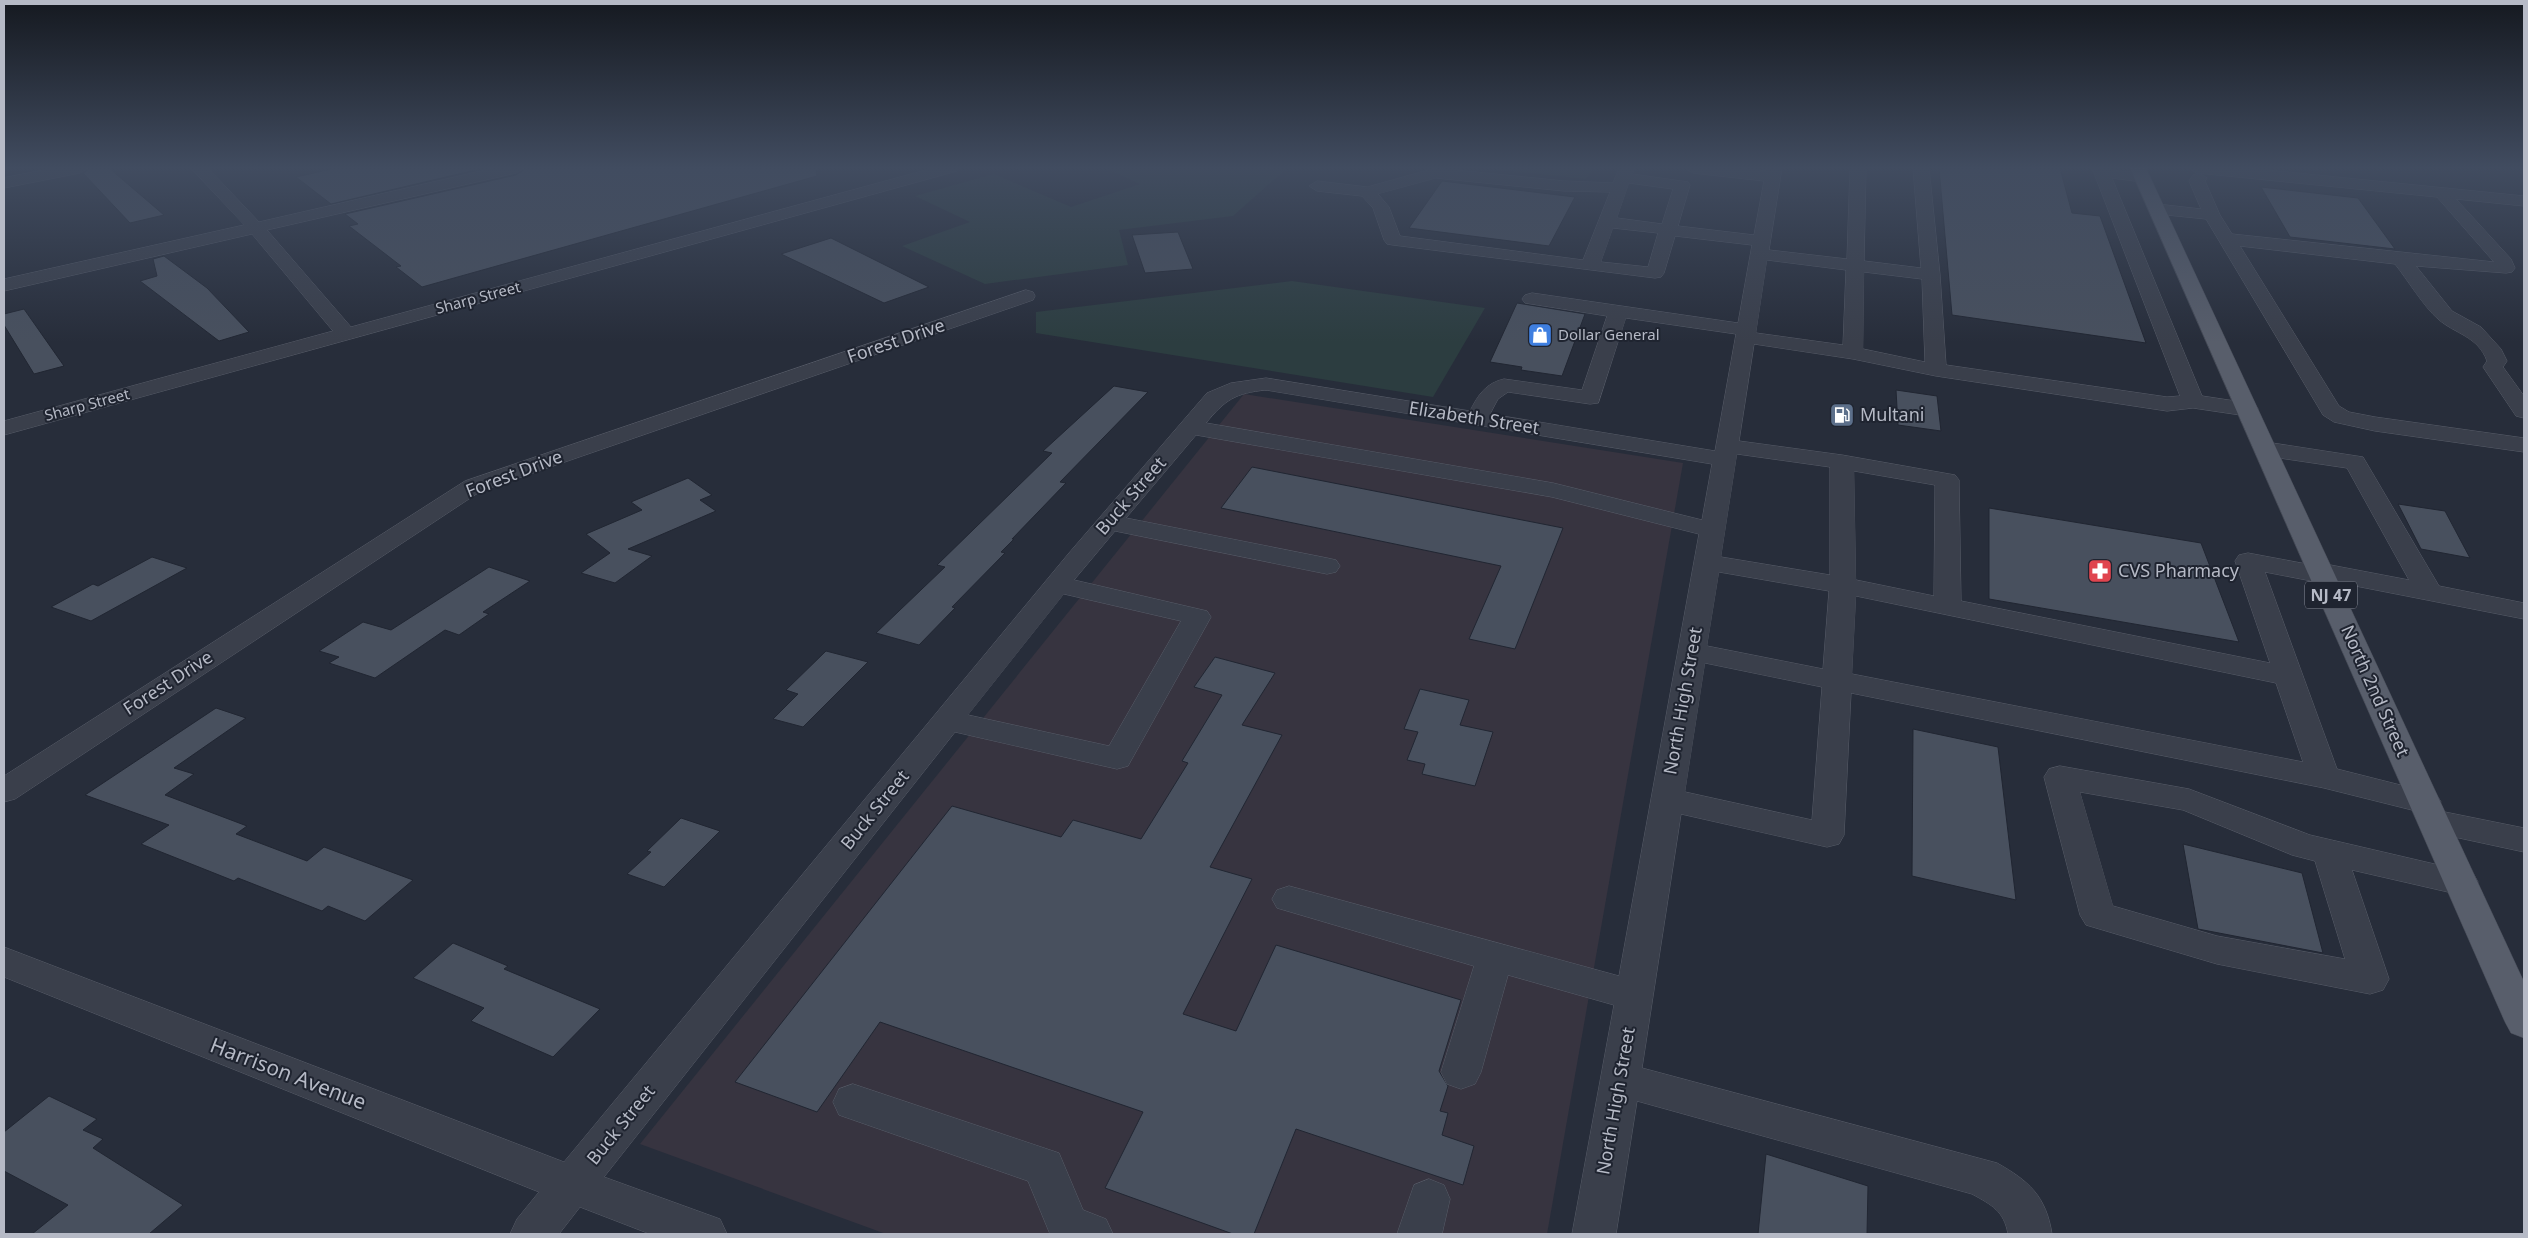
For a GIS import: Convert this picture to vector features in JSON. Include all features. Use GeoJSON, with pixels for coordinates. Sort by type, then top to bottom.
{"type":"FeatureCollection","features":[{"type":"Feature","properties":{"kind":"main road","name":"North 2nd Street"},"geometry":{"type":"LineString","coordinates":[[2165,226],[2524,1022]]}},
{"type":"Feature","properties":{"kind":"street"},"geometry":{"type":"LineString","coordinates":[[254,226],[346,334]]}},
{"type":"Feature","properties":{"kind":"street"},"geometry":{"type":"LineString","coordinates":[[4,285],[266,226]]}},
{"type":"Feature","properties":{"kind":"street","name":"Sharp Street"},"geometry":{"type":"LineString","coordinates":[[4,428],[741,226]]}},
{"type":"Feature","properties":{"kind":"street"},"geometry":{"type":"LineString","coordinates":[[1388,226],[1393,240],[1656,273],[1670,226]]}},
{"type":"Feature","properties":{"kind":"street"},"geometry":{"type":"LineString","coordinates":[[1590,266],[1606,226]]}},
{"type":"Feature","properties":{"kind":"street"},"geometry":{"type":"LineString","coordinates":[[1636,226],[1669,230],[1855,266],[1931,275]]}},
{"type":"Feature","properties":{"kind":"street","name":"North High Street"},"geometry":{"type":"LineString","coordinates":[[1594,1234],[1765,226]]}},
{"type":"Feature","properties":{"kind":"street"},"geometry":{"type":"LineString","coordinates":[[1853,353],[1856,226]]}},
{"type":"Feature","properties":{"kind":"street"},"geometry":{"type":"LineString","coordinates":[[1926,226],[1936,370]]}},
{"type":"Feature","properties":{"kind":"street"},"geometry":{"type":"LineString","coordinates":[[2123,226],[2193,401]]}},
{"type":"Feature","properties":{"kind":"street"},"geometry":{"type":"LineString","coordinates":[[2219,226],[2330,410],[2342,417],[2375,424],[2524,445]]}},
{"type":"Feature","properties":{"kind":"street"},"geometry":{"type":"LineString","coordinates":[[2228,239],[2401,259],[2506,268],[2505,263],[2471,226]]}},
{"type":"Feature","properties":{"kind":"street"},"geometry":{"type":"LineString","coordinates":[[2401,259],[2445,315],[2474,331],[2494,353],[2497,362],[2493,367],[2524,410]]}},
{"type":"Feature","properties":{"kind":"street","name":"Forest Drive"},"geometry":{"type":"LineString","coordinates":[[4,791],[473,486],[1026,296]]}},
{"type":"Feature","properties":{"kind":"street"},"geometry":{"type":"LineString","coordinates":[[1532,299],[1746,333],[1936,370],[2167,404],[2193,401],[2247,408]]}},
{"type":"Feature","properties":{"kind":"street"},"geometry":{"type":"LineString","coordinates":[[1476,419],[1489,395],[1504,385],[1590,398],[1618,312]]}},
{"type":"Feature","properties":{"kind":"street","name":"Elizabeth Street"},"geometry":{"type":"LineString","coordinates":[[1224,392],[1243,386],[1266,384],[1476,419],[1725,453],[1842,462],[1947,480],[1948,607]]}},
{"type":"Feature","properties":{"kind":"street","name":"Buck Street"},"geometry":{"type":"LineString","coordinates":[[532,1234],[1057,584],[1215,398],[1224,392]]}},
{"type":"Feature","properties":{"kind":"street"},"geometry":{"type":"LineString","coordinates":[[1190,427],[1553,490],[1712,530]]}},
{"type":"Feature","properties":{"kind":"street"},"geometry":{"type":"LineString","coordinates":[[2266,449],[2355,462],[2429,592]]}},
{"type":"Feature","properties":{"kind":"street"},"geometry":{"type":"LineString","coordinates":[[1667,799],[1827,835],[1843,585],[1842,462]]}},
{"type":"Feature","properties":{"kind":"street"},"geometry":{"type":"LineString","coordinates":[[1108,522],[1327,566]]}},
{"type":"Feature","properties":{"kind":"street"},"geometry":{"type":"LineString","coordinates":[[2324,777],[2248,561],[2429,592],[2524,611]]}},
{"type":"Feature","properties":{"kind":"street"},"geometry":{"type":"LineString","coordinates":[[1707,562],[1843,585],[2287,676]]}},
{"type":"Feature","properties":{"kind":"street"},"geometry":{"type":"LineString","coordinates":[[947,720],[1117,758],[1197,617],[1057,584]]}},
{"type":"Feature","properties":{"kind":"street"},"geometry":{"type":"LineString","coordinates":[[1692,652],[2324,777],[2429,812],[2524,840]]}},
{"type":"Feature","properties":{"kind":"street"},"geometry":{"type":"LineString","coordinates":[[2329,851],[2370,979],[2217,950],[2098,915],[2060,777],[2189,800],[2304,846],[2329,851],[2461,882]]}},
{"type":"Feature","properties":{"kind":"street"},"geometry":{"type":"LineString","coordinates":[[1289,899],[1634,995]]}},
{"type":"Feature","properties":{"kind":"street"},"geometry":{"type":"LineString","coordinates":[[1462,1072],[1495,957]]}},
{"type":"Feature","properties":{"kind":"street","name":"Harrison Avenue"},"geometry":{"type":"LineString","coordinates":[[4,962],[573,1185],[705,1234]]}},
{"type":"Feature","properties":{"kind":"street"},"geometry":{"type":"LineString","coordinates":[[1620,1079],[1982,1177],[2014,1196],[2028,1217],[2030,1234]]}},
{"type":"Feature","properties":{"kind":"street"},"geometry":{"type":"LineString","coordinates":[[853,1102],[1044,1167],[1073,1231]]}},
{"type":"Feature","properties":{"kind":"shaded area"},"geometry":{"type":"Polygon","coordinates":[[[959,226],[1153,226],[1119,230],[1128,265],[985,284],[902,246],[959,226]]]}},
{"type":"Feature","properties":{"kind":"shaded area"},"geometry":{"type":"Polygon","coordinates":[[[1292,281],[1485,308],[1433,397],[1036,333],[1036,312],[1292,281]]]}},
{"type":"Feature","properties":{"kind":"shaded area"},"geometry":{"type":"Polygon","coordinates":[[[1244,394],[1683,463],[1547,1234],[886,1234],[640,1144],[1244,394]]]}},
{"type":"Feature","properties":{"kind":"building"},"geometry":{"type":"Polygon","coordinates":[[[349,226],[640,226],[422,287],[396,267],[401,266],[349,226]]]}},
{"type":"Feature","properties":{"kind":"building"},"geometry":{"type":"Polygon","coordinates":[[[1411,226],[1560,226],[1549,246],[1409,228],[1411,226]]]}},
{"type":"Feature","properties":{"kind":"building"},"geometry":{"type":"Polygon","coordinates":[[[1944,226],[2104,226],[2146,343],[1952,315],[1944,226]]]}},
{"type":"Feature","properties":{"kind":"building"},"geometry":{"type":"Polygon","coordinates":[[[2283,226],[2378,226],[2395,249],[2290,237],[2283,226]]]}},
{"type":"Feature","properties":{"kind":"building"},"geometry":{"type":"Polygon","coordinates":[[[1178,232],[1193,269],[1145,273],[1132,235],[1178,232]]]}},
{"type":"Feature","properties":{"kind":"building"},"geometry":{"type":"Polygon","coordinates":[[[831,238],[929,287],[884,303],[781,254],[831,238]]]}},
{"type":"Feature","properties":{"kind":"building"},"geometry":{"type":"Polygon","coordinates":[[[164,256],[207,288],[249,332],[219,341],[140,281],[157,276],[153,259],[164,256]]]}},
{"type":"Feature","properties":{"kind":"building","name":"Dollar General"},"geometry":{"type":"Polygon","coordinates":[[[1517,303],[1585,314],[1562,376],[1521,370],[1522,367],[1490,362],[1517,303]]]}},
{"type":"Feature","properties":{"kind":"building"},"geometry":{"type":"Polygon","coordinates":[[[24,309],[64,366],[34,374],[4,325],[4,314],[24,309]]]}},
{"type":"Feature","properties":{"kind":"building"},"geometry":{"type":"Polygon","coordinates":[[[1114,386],[1148,392],[1060,482],[1066,483],[1012,539],[1014,539],[1001,552],[1005,553],[952,607],[955,608],[919,645],[876,633],[945,567],[937,565],[1052,453],[1043,451],[1114,386]]]}},
{"type":"Feature","properties":{"kind":"building"},"geometry":{"type":"Polygon","coordinates":[[[1896,390],[1937,396],[1941,431],[1898,425],[1896,390]]]}},
{"type":"Feature","properties":{"kind":"building"},"geometry":{"type":"Polygon","coordinates":[[[1252,467],[1563,528],[1515,649],[1469,639],[1501,566],[1221,508],[1252,467]]]}},
{"type":"Feature","properties":{"kind":"building"},"geometry":{"type":"Polygon","coordinates":[[[688,478],[712,495],[700,500],[716,511],[628,549],[652,556],[615,583],[581,573],[610,553],[586,534],[642,510],[631,502],[688,478]]]}},
{"type":"Feature","properties":{"kind":"building"},"geometry":{"type":"Polygon","coordinates":[[[2398,504],[2445,511],[2470,558],[2421,549],[2398,504]]]}},
{"type":"Feature","properties":{"kind":"building","name":"CVS Pharmacy"},"geometry":{"type":"Polygon","coordinates":[[[1989,508],[2201,543],[2239,642],[1989,599],[1989,508]]]}},
{"type":"Feature","properties":{"kind":"building"},"geometry":{"type":"Polygon","coordinates":[[[152,557],[187,568],[91,621],[51,607],[93,584],[98,586],[152,557]]]}},
{"type":"Feature","properties":{"kind":"building"},"geometry":{"type":"Polygon","coordinates":[[[489,567],[530,581],[483,612],[489,614],[459,635],[445,630],[375,678],[329,663],[339,657],[319,651],[363,622],[391,630],[489,567]]]}},
{"type":"Feature","properties":{"kind":"building"},"geometry":{"type":"Polygon","coordinates":[[[826,651],[868,662],[803,727],[773,719],[798,694],[786,690],[826,651]]]}},
{"type":"Feature","properties":{"kind":"building"},"geometry":{"type":"Polygon","coordinates":[[[1215,657],[1275,673],[1242,725],[1282,735],[1210,867],[1252,879],[1183,1014],[1236,1031],[1276,945],[1461,1000],[1439,1071],[1448,1086],[1440,1111],[1448,1113],[1442,1135],[1474,1146],[1463,1185],[1296,1129],[1254,1234],[1233,1234],[1105,1188],[1143,1112],[880,1022],[817,1112],[735,1082],[952,806],[1061,837],[1073,820],[1141,839],[1188,763],[1182,761],[1222,695],[1194,687],[1215,657]]]}},
{"type":"Feature","properties":{"kind":"building"},"geometry":{"type":"Polygon","coordinates":[[[1420,689],[1469,700],[1460,725],[1493,732],[1475,786],[1422,774],[1425,764],[1407,760],[1418,732],[1404,729],[1420,689]]]}},
{"type":"Feature","properties":{"kind":"building"},"geometry":{"type":"Polygon","coordinates":[[[216,708],[246,718],[174,768],[194,774],[165,795],[247,826],[236,834],[307,861],[324,847],[413,880],[365,921],[328,906],[322,911],[238,878],[234,881],[141,844],[169,825],[85,795],[216,708]]]}},
{"type":"Feature","properties":{"kind":"building"},"geometry":{"type":"Polygon","coordinates":[[[1913,729],[1998,747],[2016,900],[1912,876],[1913,729]]]}},
{"type":"Feature","properties":{"kind":"building"},"geometry":{"type":"Polygon","coordinates":[[[681,818],[720,831],[664,887],[627,874],[651,852],[647,851],[681,818]]]}},
{"type":"Feature","properties":{"kind":"building"},"geometry":{"type":"Polygon","coordinates":[[[2183,844],[2302,873],[2323,953],[2198,929],[2183,844]]]}},
{"type":"Feature","properties":{"kind":"building"},"geometry":{"type":"Polygon","coordinates":[[[453,943],[508,966],[504,969],[600,1009],[553,1057],[471,1021],[484,1008],[413,978],[453,943]]]}},
{"type":"Feature","properties":{"kind":"building"},"geometry":{"type":"Polygon","coordinates":[[[49,1096],[97,1119],[83,1130],[103,1139],[93,1148],[183,1205],[149,1234],[32,1234],[68,1205],[4,1171],[4,1132],[49,1096]]]}},
{"type":"Feature","properties":{"kind":"building"},"geometry":{"type":"Polygon","coordinates":[[[1766,1154],[1868,1186],[1867,1234],[1758,1234],[1766,1154]]]}},
{"type":"Feature","properties":{"kind":"place","name":"Dollar General"},"geometry":{"type":"Point","coordinates":[1540,335]}},
{"type":"Feature","properties":{"kind":"place","name":"Multani"},"geometry":{"type":"Point","coordinates":[1842,415]}},
{"type":"Feature","properties":{"kind":"place","name":"CVS Pharmacy"},"geometry":{"type":"Point","coordinates":[2100,571]}}]}
